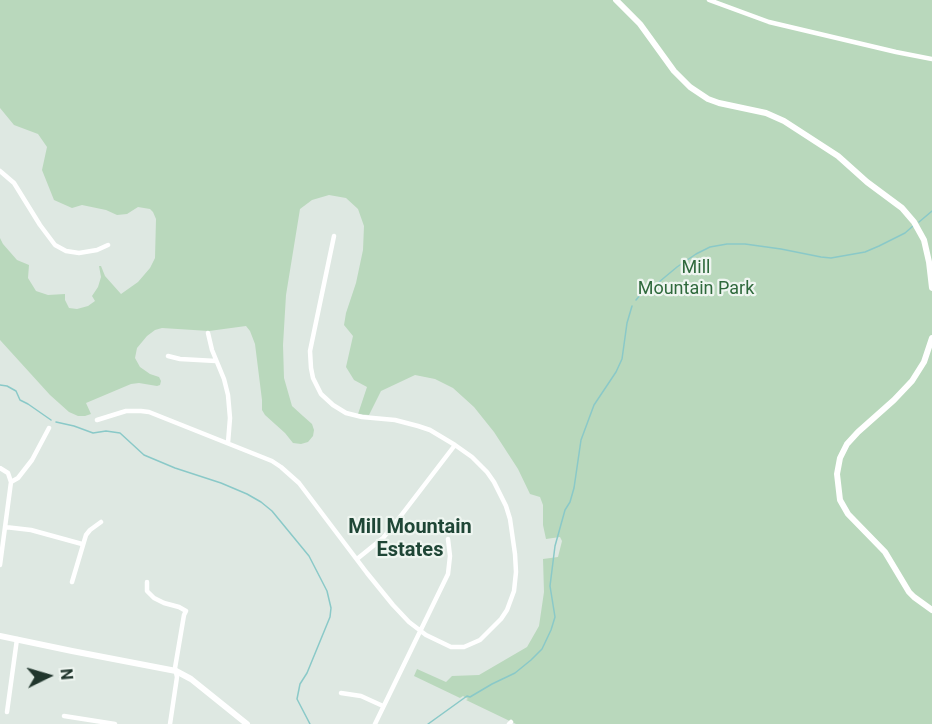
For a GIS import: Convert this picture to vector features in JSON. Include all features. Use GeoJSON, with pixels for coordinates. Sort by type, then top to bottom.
{"type":"FeatureCollection","features":[{"type":"Feature","properties":{"kind":"street"},"geometry":{"type":"LineString","coordinates":[[617,0],[632,15],[674,71],[690,87],[708,99],[766,113],[784,122],[838,156],[867,182],[902,208],[914,222],[924,240],[932,288]]}},
{"type":"Feature","properties":{"kind":"street"},"geometry":{"type":"LineString","coordinates":[[709,0],[769,22],[932,59]]}},
{"type":"Feature","properties":{"kind":"street"},"geometry":{"type":"LineString","coordinates":[[0,171],[14,183],[55,245],[66,251],[79,253],[97,250],[108,245]]}},
{"type":"Feature","properties":{"kind":"street"},"geometry":{"type":"LineString","coordinates":[[97,420],[126,411],[141,411],[272,461],[299,483],[393,605],[420,631],[445,645],[457,648],[470,646],[488,634],[507,610],[514,591],[516,572],[510,519],[498,488],[487,472],[472,457],[430,430],[395,420],[346,413],[321,394],[313,378],[310,351],[334,236]]}},
{"type":"Feature","properties":{"kind":"street"},"geometry":{"type":"LineString","coordinates":[[208,333],[225,383],[230,406],[228,444]]}},
{"type":"Feature","properties":{"kind":"street"},"geometry":{"type":"LineString","coordinates":[[932,338],[924,362],[912,381],[847,444],[838,466],[837,482],[840,500],[848,514],[885,552],[909,592],[932,610]]}},
{"type":"Feature","properties":{"kind":"street"},"geometry":{"type":"LineString","coordinates":[[168,356],[216,361]]}},
{"type":"Feature","properties":{"kind":"street"},"geometry":{"type":"LineString","coordinates":[[11,482],[18,478],[32,460],[49,428]]}},
{"type":"Feature","properties":{"kind":"street"},"geometry":{"type":"LineString","coordinates":[[357,559],[393,526],[455,445]]}},
{"type":"Feature","properties":{"kind":"street"},"geometry":{"type":"LineString","coordinates":[[0,468],[8,473],[11,482],[0,565]]}},
{"type":"Feature","properties":{"kind":"street"},"geometry":{"type":"LineString","coordinates":[[72,582],[86,535],[101,522]]}},
{"type":"Feature","properties":{"kind":"street"},"geometry":{"type":"LineString","coordinates":[[5,526],[31,530],[82,544]]}},
{"type":"Feature","properties":{"kind":"street"},"geometry":{"type":"LineString","coordinates":[[375,724],[448,574],[450,556],[448,538]]}},
{"type":"Feature","properties":{"kind":"street"},"geometry":{"type":"LineString","coordinates":[[147,582],[147,591],[154,598],[186,611],[175,668],[177,677],[170,724]]}},
{"type":"Feature","properties":{"kind":"street"},"geometry":{"type":"LineString","coordinates":[[0,636],[176,671],[247,724]]}},
{"type":"Feature","properties":{"kind":"street"},"geometry":{"type":"LineString","coordinates":[[7,712],[17,639]]}},
{"type":"Feature","properties":{"kind":"street"},"geometry":{"type":"LineString","coordinates":[[341,693],[361,696],[383,706]]}},
{"type":"Feature","properties":{"kind":"street"},"geometry":{"type":"LineString","coordinates":[[64,717],[115,724]]}},
{"type":"Feature","properties":{"kind":"green space","name":"Mill Mountain Park"},"geometry":{"type":"Polygon","coordinates":[[[0,0],[932,0],[932,724],[516,724],[466,700],[468,699],[463,696],[460,698],[414,676],[417,669],[446,682],[452,676],[479,675],[527,647],[539,626],[544,592],[543,559],[558,557],[562,541],[560,537],[546,539],[543,505],[540,497],[530,494],[518,469],[494,432],[474,407],[453,388],[435,379],[415,375],[381,391],[369,415],[358,414],[367,387],[354,380],[346,367],[353,336],[344,325],[363,250],[364,226],[358,209],[346,198],[329,195],[312,200],[300,209],[286,295],[284,378],[292,406],[312,424],[313,436],[308,442],[293,443],[262,410],[255,344],[246,326],[209,331],[162,328],[155,330],[137,348],[135,358],[140,367],[159,377],[160,385],[131,384],[86,403],[91,414],[78,416],[69,412],[50,395],[0,340],[0,238],[17,260],[29,265],[28,278],[36,291],[48,295],[65,294],[69,308],[77,309],[95,301],[92,296],[101,277],[99,266],[121,294],[138,282],[155,258],[156,219],[150,209],[138,207],[127,214],[117,215],[82,205],[72,208],[54,200],[42,170],[47,147],[38,134],[14,125],[0,108],[0,0]]]}},
{"type":"Feature","properties":{"kind":"waterway"},"geometry":{"type":"LineString","coordinates":[[919,222],[932,211]]}},
{"type":"Feature","properties":{"kind":"waterway"},"geometry":{"type":"LineString","coordinates":[[636,300],[677,267],[710,247],[745,244],[831,258],[865,252],[905,233],[913,226]]}},
{"type":"Feature","properties":{"kind":"waterway"},"geometry":{"type":"LineString","coordinates":[[428,724],[467,696],[470,697],[515,673],[542,649],[555,617],[550,586],[555,546],[574,488],[581,440],[594,405],[622,359],[632,306]]}},
{"type":"Feature","properties":{"kind":"waterway"},"geometry":{"type":"LineString","coordinates":[[0,385],[16,391],[20,400],[51,420]]}},
{"type":"Feature","properties":{"kind":"waterway"},"geometry":{"type":"LineString","coordinates":[[56,422],[93,433],[106,431],[120,433],[144,455],[247,494],[272,511],[309,556],[327,591],[331,608],[330,617],[307,673],[300,684],[297,699],[310,724]]}},
{"type":"Feature","properties":{"kind":"district","name":"Mill Mountain Estates"},"geometry":{"type":"Point","coordinates":[410,540]}}]}
